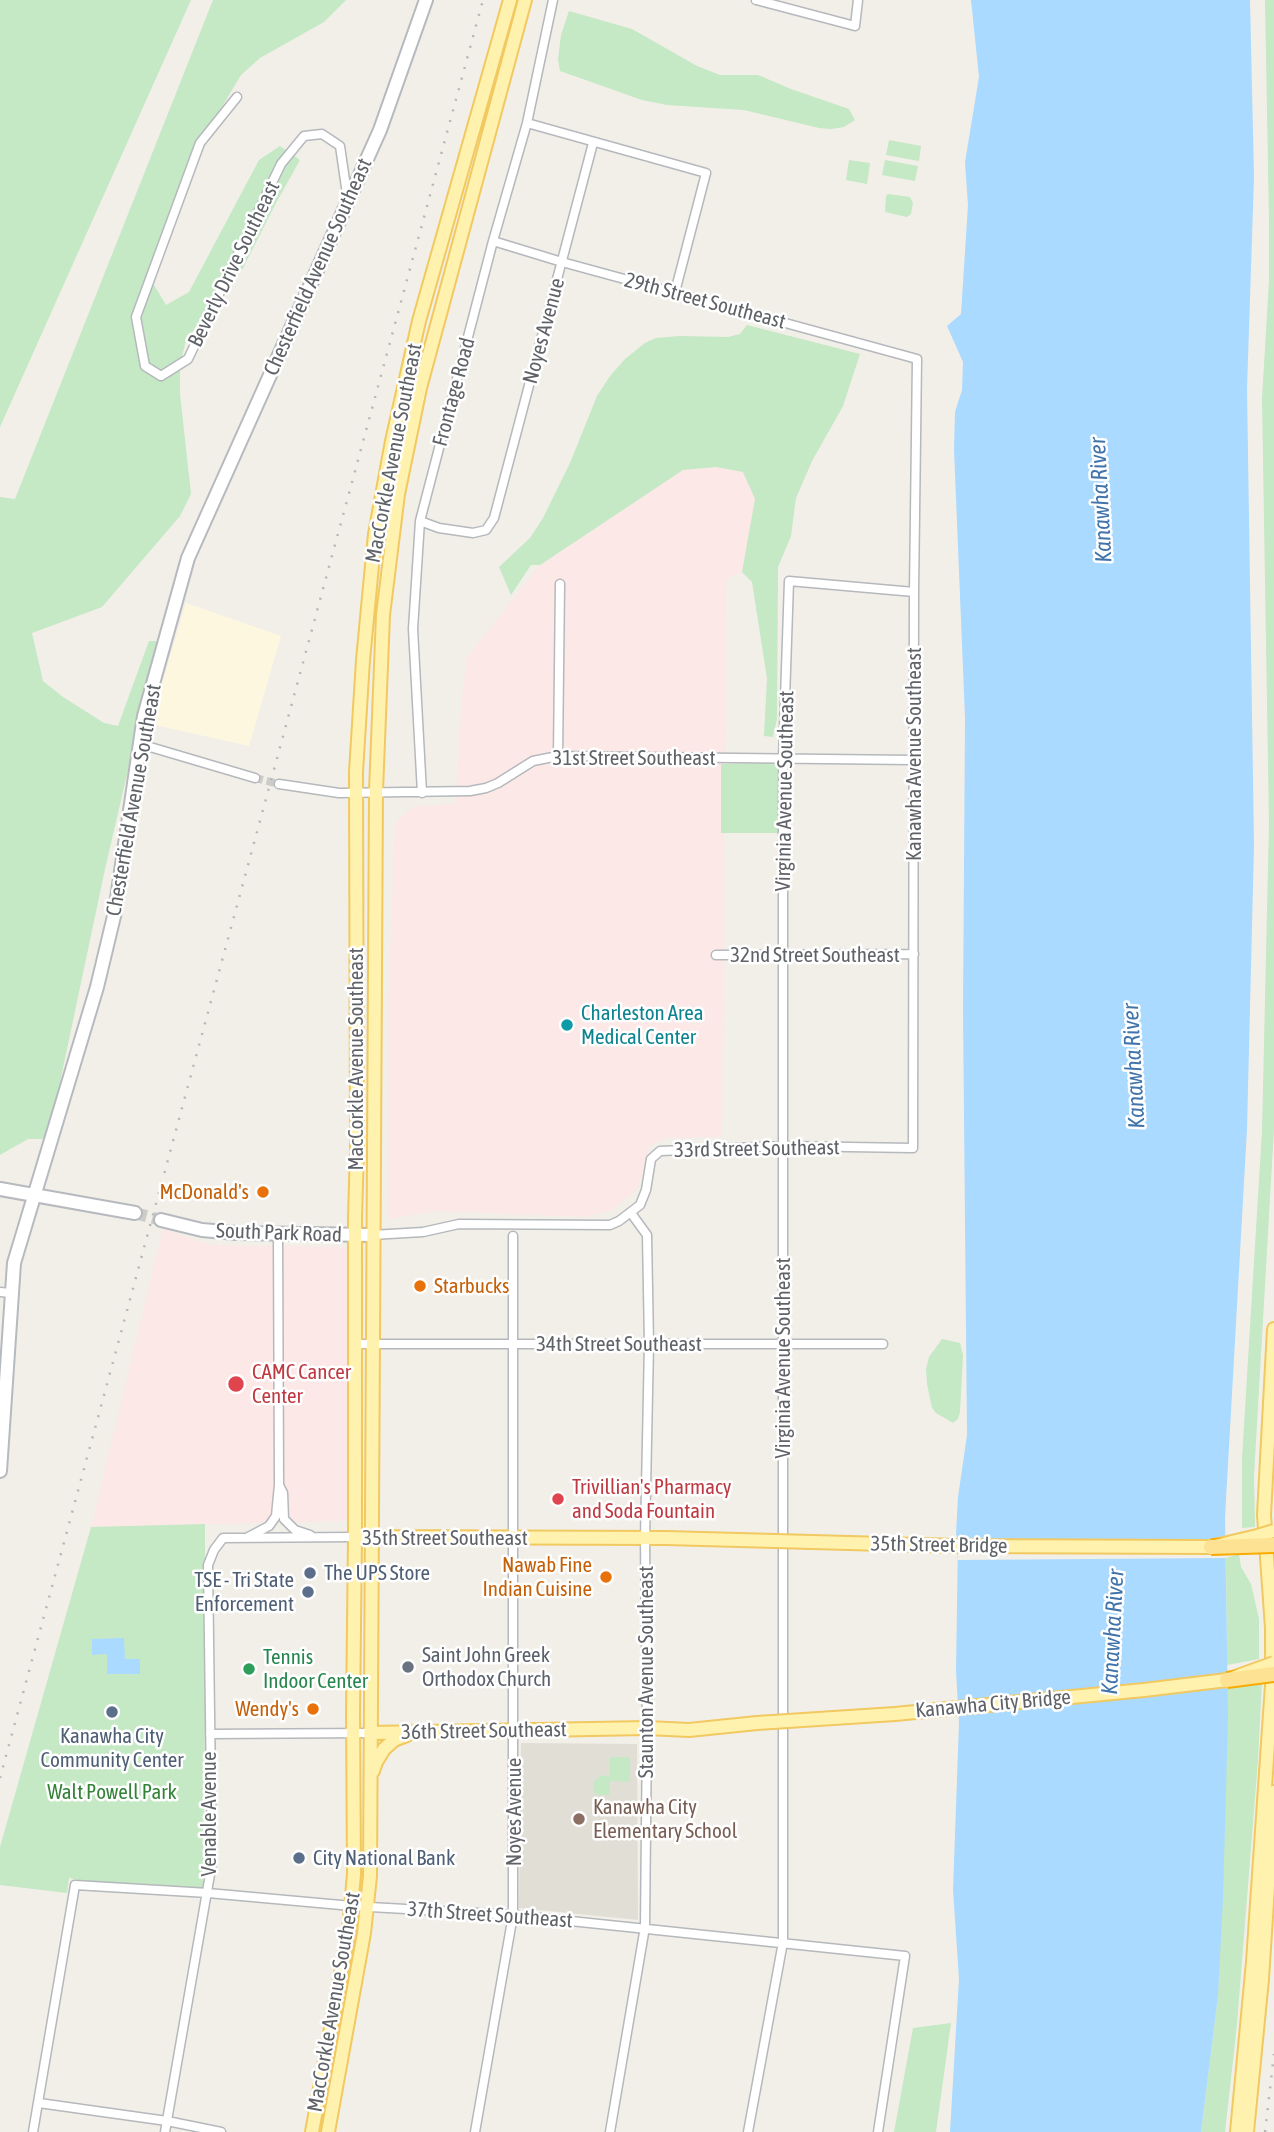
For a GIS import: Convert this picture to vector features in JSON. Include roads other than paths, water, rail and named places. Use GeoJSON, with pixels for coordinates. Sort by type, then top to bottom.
{"type":"FeatureCollection","features":[{"type":"Feature","properties":{"kind":"highway"},"geometry":{"type":"LineString","coordinates":[[1211,1547],[1274,1545]]}},
{"type":"Feature","properties":{"kind":"highway"},"geometry":{"type":"LineString","coordinates":[[1227,1680],[1273,1682]]}},
{"type":"Feature","properties":{"kind":"main road","name":"MacCorkle Avenue Southeast"},"geometry":{"type":"LineString","coordinates":[[312,2132],[352,1906],[355,1874],[353,1733],[357,792],[363,660],[374,548],[392,441],[419,321],[510,0]]}},
{"type":"Feature","properties":{"kind":"main road","name":"MacCorkle Avenue Southeast"},"geometry":{"type":"LineString","coordinates":[[328,2132],[368,1907],[373,1537],[371,1344],[376,791],[383,615],[398,494],[420,387],[525,0]]}},
{"type":"Feature","properties":{"kind":"main road"},"geometry":{"type":"LineString","coordinates":[[1237,2132],[1253,1962],[1273,1682],[1264,1514],[1274,1329]]}},
{"type":"Feature","properties":{"kind":"main road","name":"35th Street Bridge"},"geometry":{"type":"LineString","coordinates":[[666,1538],[958,1546],[1211,1547],[1274,1531]]}},
{"type":"Feature","properties":{"kind":"main road","name":"35th Street Southeast"},"geometry":{"type":"LineString","coordinates":[[355,1537],[666,1538]]}},
{"type":"Feature","properties":{"kind":"main road","name":"Kanawha City Bridge"},"geometry":{"type":"LineString","coordinates":[[757,1723],[999,1704],[1227,1680],[1274,1663]]}},
{"type":"Feature","properties":{"kind":"main road","name":"36th Street Southeast"},"geometry":{"type":"LineString","coordinates":[[370,1733],[647,1728],[689,1730],[757,1723]]}},
{"type":"Feature","properties":{"kind":"main road"},"geometry":{"type":"LineString","coordinates":[[370,1789],[376,1762],[384,1749],[394,1740],[419,1731]]}},
{"type":"Feature","properties":{"kind":"main road"},"geometry":{"type":"LineString","coordinates":[[1247,2132],[1262,1979],[1274,1792]]}},
{"type":"Feature","properties":{"kind":"street","name":"Chesterfield Avenue Southeast"},"geometry":{"type":"LineString","coordinates":[[0,1471],[6,1292],[97,987],[116,912],[144,716],[188,558],[380,130],[426,0]]}},
{"type":"Feature","properties":{"kind":"street","name":"Frontage Road"},"geometry":{"type":"LineString","coordinates":[[422,793],[413,629],[420,521],[493,241],[527,123],[553,0]]}},
{"type":"Feature","properties":{"kind":"street"},"geometry":{"type":"LineString","coordinates":[[756,0],[855,26],[858,0]]}},
{"type":"Feature","properties":{"kind":"street","name":"Beverly Drive Southeast"},"geometry":{"type":"LineString","coordinates":[[237,97],[200,143],[136,317],[145,366],[161,376],[188,359],[281,164],[304,136],[322,134],[340,146],[348,201]]}},
{"type":"Feature","properties":{"kind":"street"},"geometry":{"type":"LineString","coordinates":[[527,123],[706,173],[675,292]]}},
{"type":"Feature","properties":{"kind":"street","name":"Noyes Avenue"},"geometry":{"type":"LineString","coordinates":[[420,521],[439,528],[473,533],[485,530],[494,518],[593,143]]}},
{"type":"Feature","properties":{"kind":"street","name":"29th Street Southeast"},"geometry":{"type":"LineString","coordinates":[[493,241],[917,359]]}},
{"type":"Feature","properties":{"kind":"street","name":"Kanawha Avenue Southeast"},"geometry":{"type":"LineString","coordinates":[[913,1148],[917,359]]}},
{"type":"Feature","properties":{"kind":"street","name":"Virginia Avenue Southeast"},"geometry":{"type":"LineString","coordinates":[[748,2132],[783,1942],[783,758],[789,581],[914,592]]}},
{"type":"Feature","properties":{"kind":"street"},"geometry":{"type":"LineString","coordinates":[[558,756],[559,584]]}},
{"type":"Feature","properties":{"kind":"street"},"geometry":{"type":"LineString","coordinates":[[140,744],[255,778]]}},
{"type":"Feature","properties":{"kind":"street","name":"31st Street Southeast"},"geometry":{"type":"LineString","coordinates":[[279,784],[339,793],[422,793],[486,788],[533,761],[558,756],[913,760]]}},
{"type":"Feature","properties":{"kind":"street","name":"32nd Street Southeast"},"geometry":{"type":"LineString","coordinates":[[716,956],[914,954]]}},
{"type":"Feature","properties":{"kind":"street","name":"33rd Street Southeast"},"geometry":{"type":"LineString","coordinates":[[631,1213],[640,1205],[644,1196],[651,1159],[660,1151],[784,1146],[913,1148]]}},
{"type":"Feature","properties":{"kind":"street"},"geometry":{"type":"LineString","coordinates":[[0,1189],[135,1213]]}},
{"type":"Feature","properties":{"kind":"street"},"geometry":{"type":"LineString","coordinates":[[355,1236],[420,1232],[459,1224],[599,1226],[619,1221],[631,1213]]}},
{"type":"Feature","properties":{"kind":"street","name":"Staunton Avenue Southeast"},"geometry":{"type":"LineString","coordinates":[[610,2132],[645,1927],[649,1344],[647,1235],[631,1213]]}},
{"type":"Feature","properties":{"kind":"street","name":"South Park Road"},"geometry":{"type":"LineString","coordinates":[[161,1220],[202,1230],[236,1234],[355,1236]]}},
{"type":"Feature","properties":{"kind":"street"},"geometry":{"type":"LineString","coordinates":[[246,1538],[269,1527],[274,1521],[279,1485],[278,1234]]}},
{"type":"Feature","properties":{"kind":"street","name":"Noyes Avenue"},"geometry":{"type":"LineString","coordinates":[[475,2132],[513,1915],[513,1236]]}},
{"type":"Feature","properties":{"kind":"street","name":"34th Street Southeast"},"geometry":{"type":"LineString","coordinates":[[355,1344],[883,1344]]}},
{"type":"Feature","properties":{"kind":"street"},"geometry":{"type":"LineString","coordinates":[[279,1485],[283,1493],[284,1520],[295,1530],[317,1537]]}},
{"type":"Feature","properties":{"kind":"street","name":"35th Street Southeast"},"geometry":{"type":"LineString","coordinates":[[223,1538],[355,1537]]}},
{"type":"Feature","properties":{"kind":"street","name":"Venable Avenue"},"geometry":{"type":"LineString","coordinates":[[165,2132],[212,1863],[208,1565],[223,1538]]}},
{"type":"Feature","properties":{"kind":"street","name":"36th Street Southeast"},"geometry":{"type":"LineString","coordinates":[[210,1734],[370,1733]]}},
{"type":"Feature","properties":{"kind":"street","name":"37th Street Southeast"},"geometry":{"type":"LineString","coordinates":[[39,2103],[75,1885],[208,1892],[352,1906],[513,1915],[905,1956],[878,2132]]}},
{"type":"Feature","properties":{"kind":"street"},"geometry":{"type":"LineString","coordinates":[[33,2132],[39,2103],[167,2121],[221,2132]]}},
{"type":"Feature","properties":{"kind":"water","name":"Kanawha River"},"geometry":{"type":"Polygon","coordinates":[[[971,0],[1250,0],[1254,177],[1247,389],[1254,845],[1247,1129],[1225,1517],[1228,1716],[1223,1898],[1218,1996],[1201,2132],[950,2132],[959,1979],[953,1890],[959,1723],[956,1671],[956,1534],[967,1435],[963,1011],[965,718],[954,449],[955,412],[962,390],[963,362],[947,326],[961,314],[968,205],[965,162],[979,77],[971,0]]]}},
{"type":"Feature","properties":{"kind":"water"},"geometry":{"type":"Polygon","coordinates":[[[124,1638],[125,1659],[140,1659],[140,1674],[107,1674],[107,1654],[92,1655],[92,1639],[124,1638]]]}},
{"type":"Feature","properties":{"kind":"tunnel"},"geometry":{"type":"LineString","coordinates":[[255,778],[279,784]]}},
{"type":"Feature","properties":{"kind":"tunnel"},"geometry":{"type":"LineString","coordinates":[[135,1213],[161,1220]]}},
{"type":"Feature","properties":{"kind":"railway"},"geometry":{"type":"LineString","coordinates":[[0,1778],[483,0]]}},
{"type":"Feature","properties":{"kind":"railway"},"geometry":{"type":"LineString","coordinates":[[1265,2132],[1274,2054]]}},
{"type":"Feature","properties":{"kind":"place","name":"Charleston Area Medical Center"},"geometry":{"type":"Point","coordinates":[567,1025]}},
{"type":"Feature","properties":{"kind":"place","name":"McDonald's"},"geometry":{"type":"Point","coordinates":[263,1192]}},
{"type":"Feature","properties":{"kind":"place","name":"Starbucks"},"geometry":{"type":"Point","coordinates":[420,1286]}},
{"type":"Feature","properties":{"kind":"place","name":"CAMC Cancer Center"},"geometry":{"type":"Point","coordinates":[236,1384]}},
{"type":"Feature","properties":{"kind":"place","name":"Trivillian's Pharmacy and Soda Fountain"},"geometry":{"type":"Point","coordinates":[558,1499]}},
{"type":"Feature","properties":{"kind":"place","name":"The UPS Store"},"geometry":{"type":"Point","coordinates":[310,1573]}},
{"type":"Feature","properties":{"kind":"place","name":"Nawab Fine Indian Cuisine"},"geometry":{"type":"Point","coordinates":[606,1577]}},
{"type":"Feature","properties":{"kind":"place","name":"TSE - Tri State Enforcement"},"geometry":{"type":"Point","coordinates":[308,1592]}},
{"type":"Feature","properties":{"kind":"place","name":"Saint John Greek Orthodox Church"},"geometry":{"type":"Point","coordinates":[408,1667]}},
{"type":"Feature","properties":{"kind":"place","name":"Tennis Indoor Center"},"geometry":{"type":"Point","coordinates":[249,1669]}},
{"type":"Feature","properties":{"kind":"place","name":"Wendy's"},"geometry":{"type":"Point","coordinates":[313,1709]}},
{"type":"Feature","properties":{"kind":"place","name":"Kanawha City Community Center"},"geometry":{"type":"Point","coordinates":[112,1712]}},
{"type":"Feature","properties":{"kind":"place","name":"Kanawha City Elementary School"},"geometry":{"type":"Point","coordinates":[579,1819]}},
{"type":"Feature","properties":{"kind":"place","name":"City National Bank"},"geometry":{"type":"Point","coordinates":[299,1858]}},
{"type":"Feature","properties":{"kind":"park label","name":"Walt Powell Park"},"geometry":{"type":"Point","coordinates":[112,1792]}}]}
